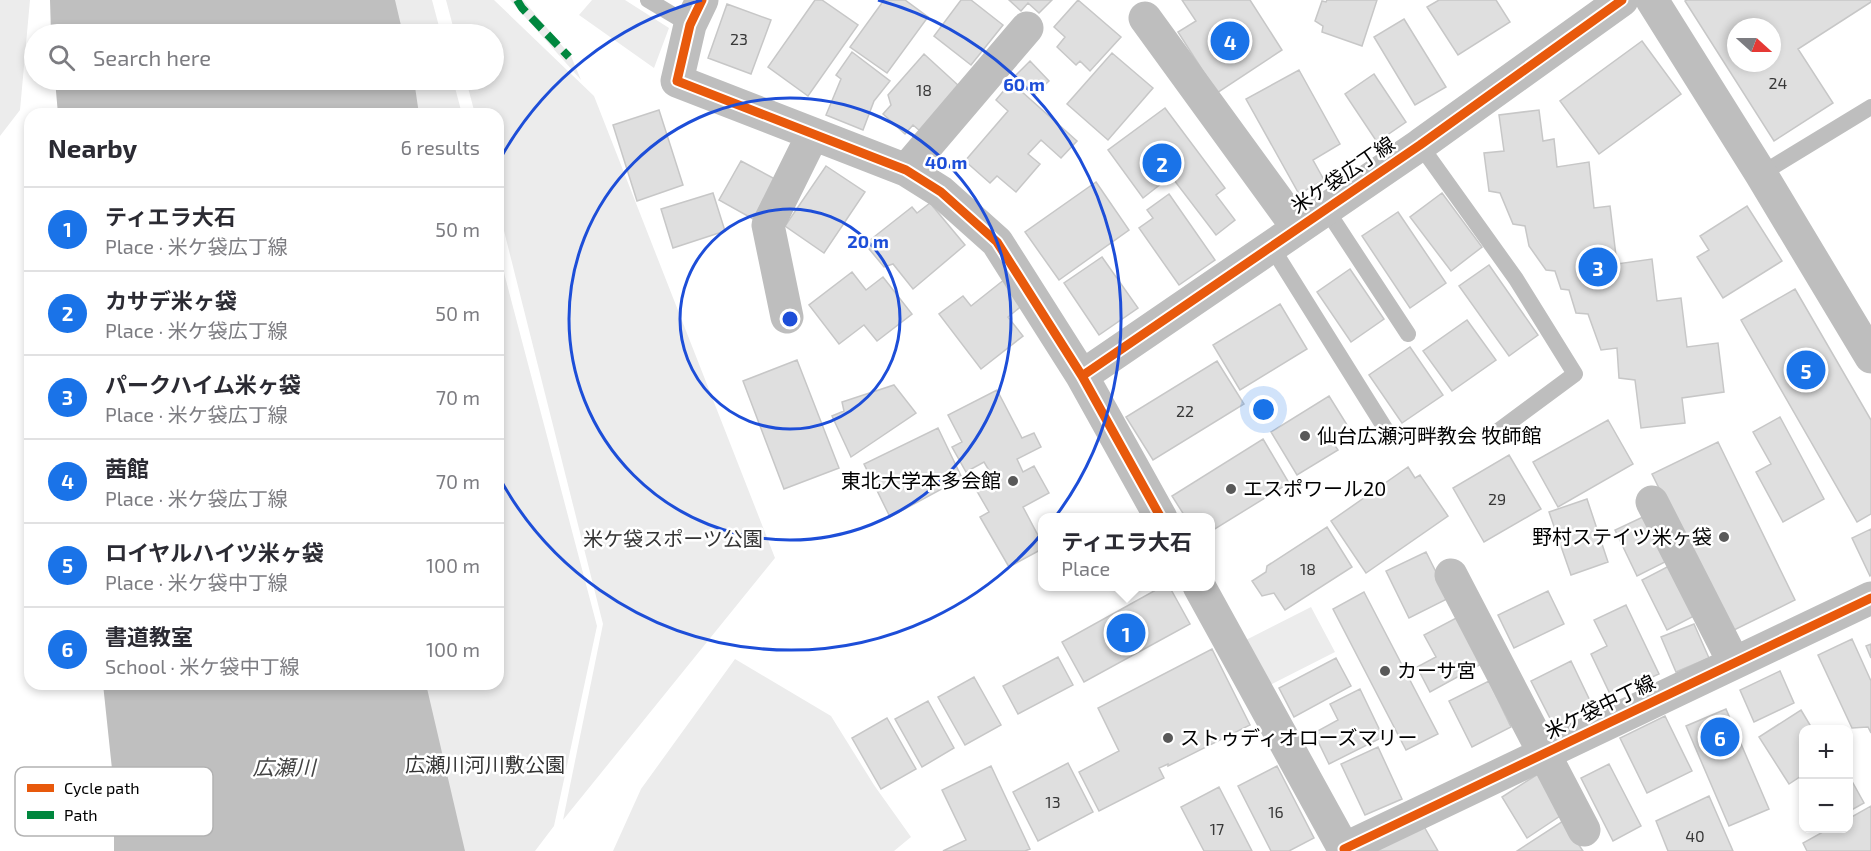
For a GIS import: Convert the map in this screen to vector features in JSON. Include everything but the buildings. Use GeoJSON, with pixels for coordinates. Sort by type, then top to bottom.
{"type":"FeatureCollection","features":[{"type":"Feature","properties":{"kind":"street","name":"米ケ袋広丁線"},"geometry":{"type":"LineString","coordinates":[[1082,376],[1420,145],[1622,0]]}},
{"type":"Feature","properties":{"kind":"street"},"geometry":{"type":"LineString","coordinates":[[1652,0],[1761,174],[1871,357]]}},
{"type":"Feature","properties":{"kind":"street"},"geometry":{"type":"LineString","coordinates":[[696,13],[677,81],[906,170],[941,192],[997,242],[1082,376],[1158,513]]}},
{"type":"Feature","properties":{"kind":"street"},"geometry":{"type":"LineString","coordinates":[[1145,18],[1298,227]]}},
{"type":"Feature","properties":{"kind":"street"},"geometry":{"type":"LineString","coordinates":[[906,170],[1027,28]]}},
{"type":"Feature","properties":{"kind":"street"},"geometry":{"type":"LineString","coordinates":[[787,316],[768,225],[813,134]]}},
{"type":"Feature","properties":{"kind":"street"},"geometry":{"type":"LineString","coordinates":[[1652,502],[1734,663]]}},
{"type":"Feature","properties":{"kind":"street"},"geometry":{"type":"LineString","coordinates":[[1451,575],[1584,830]]}},
{"type":"Feature","properties":{"kind":"street"},"geometry":{"type":"LineString","coordinates":[[1202,591],[1345,850]]}},
{"type":"Feature","properties":{"kind":"street","name":"米ケ袋中丁線"},"geometry":{"type":"LineString","coordinates":[[1345,850],[1871,598]]}},
{"type":"Feature","properties":{"kind":"lane"},"geometry":{"type":"LineString","coordinates":[[648,0],[696,13]]}},
{"type":"Feature","properties":{"kind":"lane"},"geometry":{"type":"LineString","coordinates":[[1761,174],[1871,107]]}},
{"type":"Feature","properties":{"kind":"lane"},"geometry":{"type":"LineString","coordinates":[[1420,145],[1516,279],[1575,374],[1490,437]]}},
{"type":"Feature","properties":{"kind":"lane"},"geometry":{"type":"LineString","coordinates":[[1326,209],[1408,334]]}},
{"type":"Feature","properties":{"kind":"lane"},"geometry":{"type":"LineString","coordinates":[[1271,246],[1388,433]]}},
{"type":"Feature","properties":{"kind":"green space"},"geometry":{"type":"Polygon","coordinates":[[[0,0],[30,0],[28,24],[24,24],[24,66],[20,110],[0,136],[0,0]]]}},
{"type":"Feature","properties":{"kind":"green space"},"geometry":{"type":"Polygon","coordinates":[[[381,0],[432,0],[438,24],[385,24],[381,0]]]}},
{"type":"Feature","properties":{"kind":"green space","name":"米ケ袋スポーツ公園"},"geometry":{"type":"Polygon","coordinates":[[[446,0],[494,0],[594,96],[775,558],[563,820],[603,624],[504,231],[504,108],[473,108],[469,90],[504,90],[504,24],[452,24],[446,0]]]}},
{"type":"Feature","properties":{"kind":"green space"},"geometry":{"type":"Polygon","coordinates":[[[510,0],[523,0],[571,56],[581,80],[510,0]]]}},
{"type":"Feature","properties":{"kind":"green space"},"geometry":{"type":"Polygon","coordinates":[[[592,0],[625,0],[669,28],[654,68],[579,15],[592,0]]]}},
{"type":"Feature","properties":{"kind":"green space"},"geometry":{"type":"Polygon","coordinates":[[[394,90],[456,90],[460,108],[396,108],[394,90]]]}},
{"type":"Feature","properties":{"kind":"green space","name":"広瀬川河川敷公園"},"geometry":{"type":"Polygon","coordinates":[[[504,273],[597,626],[554,826],[535,851],[419,851],[397,690],[504,690],[504,273]]]}},
{"type":"Feature","properties":{"kind":"green space"},"geometry":{"type":"Polygon","coordinates":[[[1311,607],[1335,652],[1266,687],[1240,643],[1311,607]]]}},
{"type":"Feature","properties":{"kind":"green space"},"geometry":{"type":"Polygon","coordinates":[[[735,659],[831,716],[874,785],[911,837],[894,851],[613,851],[641,789],[735,659]]]}},
{"type":"Feature","properties":{"kind":"water"},"geometry":{"type":"Polygon","coordinates":[[[50,0],[395,0],[401,24],[51,24],[50,0]]]}},
{"type":"Feature","properties":{"kind":"water"},"geometry":{"type":"Polygon","coordinates":[[[56,90],[415,90],[418,108],[57,108],[56,90]]]}},
{"type":"Feature","properties":{"kind":"water","name":"広瀬川"},"geometry":{"type":"Polygon","coordinates":[[[104,690],[427,690],[465,851],[114,851],[114,836],[213,836],[213,767],[112,767],[104,690]]]}},
{"type":"Feature","properties":{"kind":"marked path"},"geometry":{"type":"LineString","coordinates":[[517,0],[569,57]]}},
{"type":"Feature","properties":{"kind":"cycle path"},"geometry":{"type":"LineString","coordinates":[[702,0],[690,25],[677,81],[906,170],[941,192],[997,242],[1082,376],[1158,513]]}},
{"type":"Feature","properties":{"kind":"cycle path"},"geometry":{"type":"LineString","coordinates":[[1082,376],[1420,145],[1622,0]]}},
{"type":"Feature","properties":{"kind":"cycle path"},"geometry":{"type":"LineString","coordinates":[[1344,849],[1871,598]]}},
{"type":"Feature","properties":{"kind":"place","name":"茜館"},"geometry":{"type":"Point","coordinates":[1230,41]}},
{"type":"Feature","properties":{"kind":"place","name":"カサデ米ヶ袋"},"geometry":{"type":"Point","coordinates":[1162,163]}},
{"type":"Feature","properties":{"kind":"place","name":"パークハイム米ヶ袋"},"geometry":{"type":"Point","coordinates":[1598,267]}},
{"type":"Feature","properties":{"kind":"place","name":"ロイヤルハイツ米ヶ袋"},"geometry":{"type":"Point","coordinates":[1806,370]}},
{"type":"Feature","properties":{"kind":"place","name":"仙台広瀬河畔教会 牧師館"},"geometry":{"type":"Point","coordinates":[1305,436]}},
{"type":"Feature","properties":{"kind":"place","name":"東北大学本多会館"},"geometry":{"type":"Point","coordinates":[1013,481]}},
{"type":"Feature","properties":{"kind":"place","name":"エスポワール20"},"geometry":{"type":"Point","coordinates":[1231,489]}},
{"type":"Feature","properties":{"kind":"place","name":"野村ステイツ米ヶ袋"},"geometry":{"type":"Point","coordinates":[1724,537]}},
{"type":"Feature","properties":{"kind":"place","name":"ティエラ大石"},"geometry":{"type":"Point","coordinates":[1126,633]}},
{"type":"Feature","properties":{"kind":"place","name":"カーサ宮"},"geometry":{"type":"Point","coordinates":[1385,671]}},
{"type":"Feature","properties":{"kind":"place","name":"書道教室"},"geometry":{"type":"Point","coordinates":[1720,737]}},
{"type":"Feature","properties":{"kind":"place","name":"ストゥディオローズマリー"},"geometry":{"type":"Point","coordinates":[1168,738]}}]}
